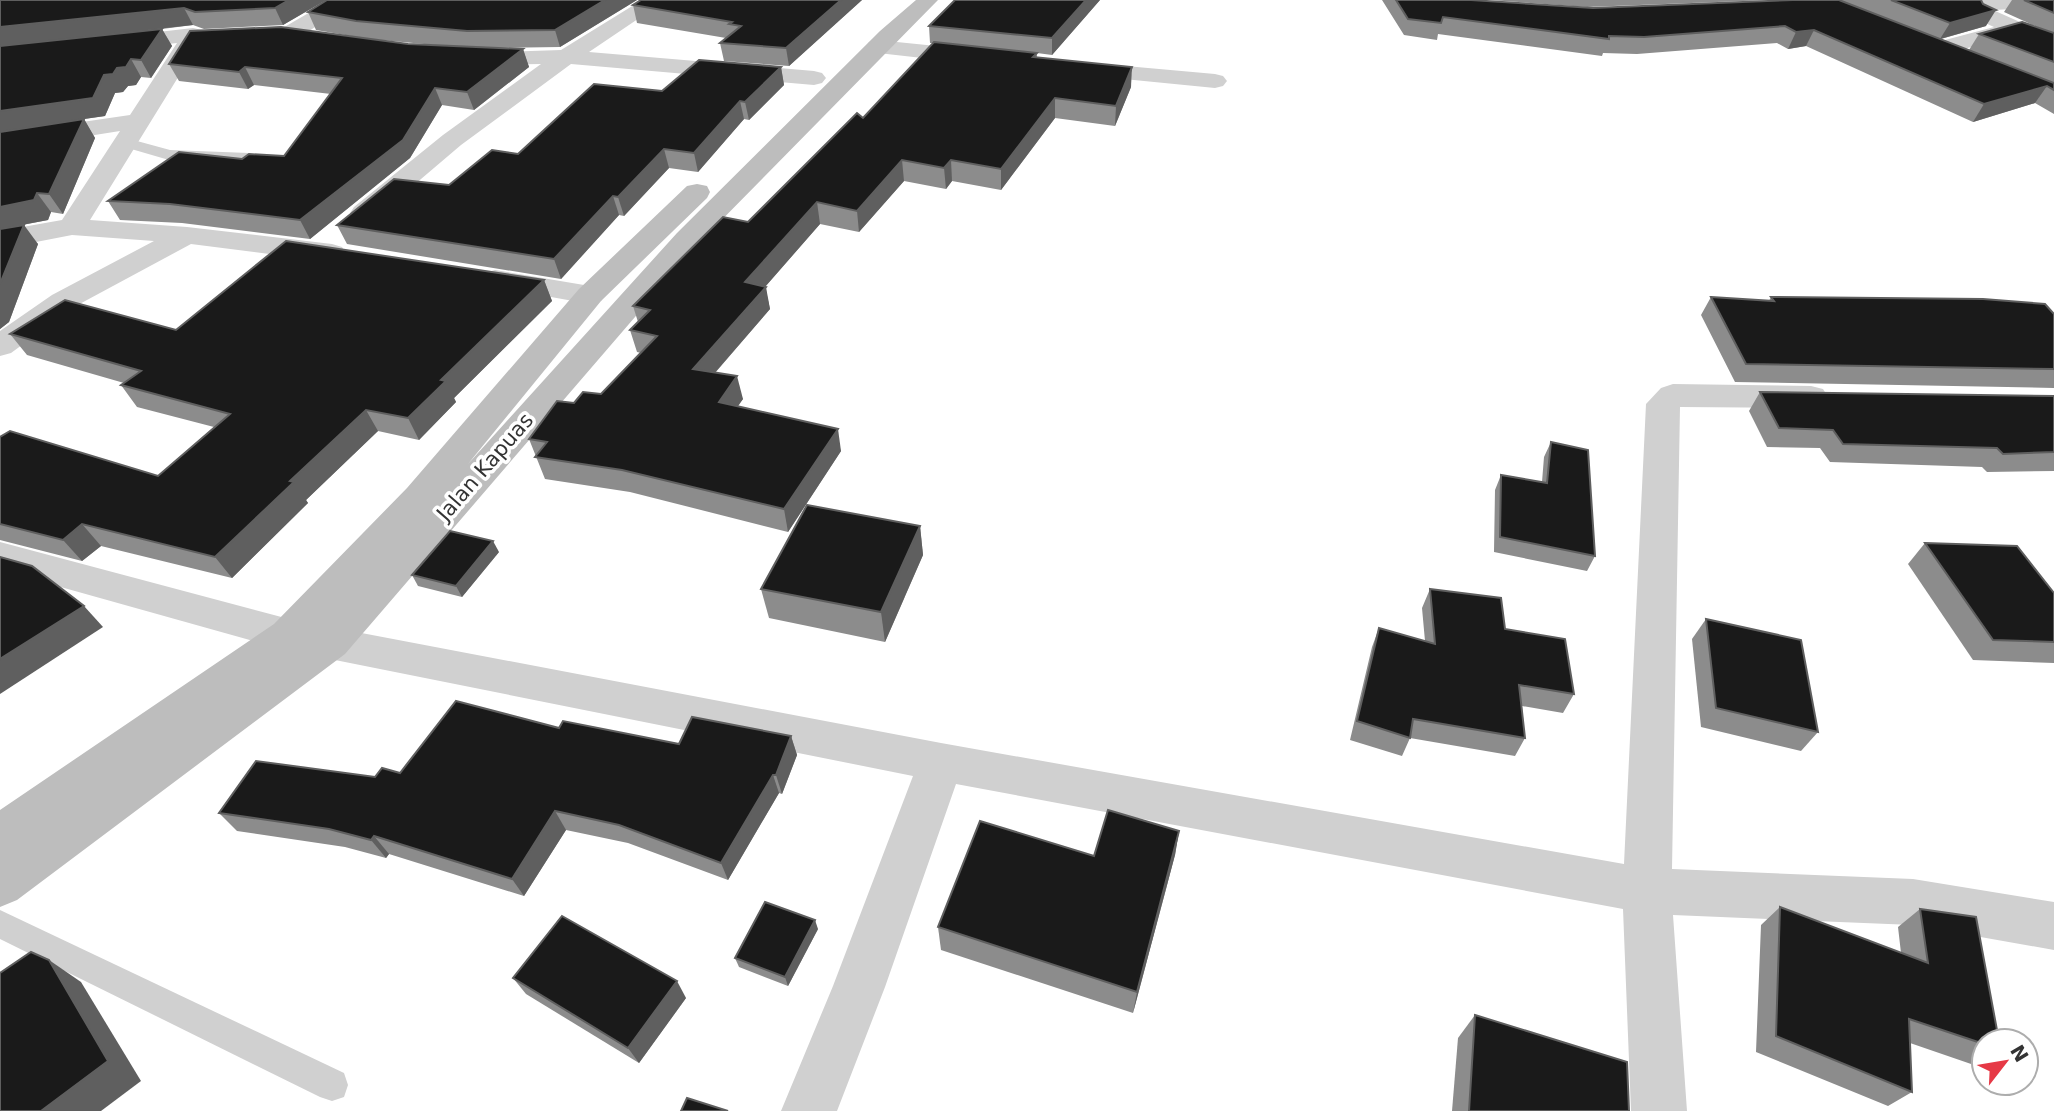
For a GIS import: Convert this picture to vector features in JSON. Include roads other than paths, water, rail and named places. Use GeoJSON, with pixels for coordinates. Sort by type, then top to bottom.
{"type":"FeatureCollection","features":[{"type":"Feature","properties":{"kind":"street"},"geometry":{"type":"LineString","coordinates":[[289,34],[346,0]]}},
{"type":"Feature","properties":{"kind":"street"},"geometry":{"type":"LineString","coordinates":[[0,240],[72,228],[187,235],[336,236],[452,140],[566,57],[656,0]]}},
{"type":"Feature","properties":{"kind":"street","name":"Jalan Kapuas"},"geometry":{"type":"LineString","coordinates":[[0,884],[310,639],[814,78],[904,0]]}},
{"type":"Feature","properties":{"kind":"street","name":"Jalan Kapuas"},"geometry":{"type":"LineString","coordinates":[[0,835],[310,639],[420,497],[590,295],[671,235],[928,0]]}},
{"type":"Feature","properties":{"kind":"street"},"geometry":{"type":"LineString","coordinates":[[2054,1],[1989,4],[1980,7],[1982,13],[2013,29],[2054,44]]}},
{"type":"Feature","properties":{"kind":"street"},"geometry":{"type":"LineString","coordinates":[[1938,49],[2013,29]]}},
{"type":"Feature","properties":{"kind":"street"},"geometry":{"type":"LineString","coordinates":[[92,45],[193,35],[201,39],[289,34],[326,41]]}},
{"type":"Feature","properties":{"kind":"street"},"geometry":{"type":"LineString","coordinates":[[72,228],[193,35]]}},
{"type":"Feature","properties":{"kind":"street"},"geometry":{"type":"LineString","coordinates":[[1913,39],[1976,64]]}},
{"type":"Feature","properties":{"kind":"street"},"geometry":{"type":"LineString","coordinates":[[877,47],[1001,60]]}},
{"type":"Feature","properties":{"kind":"street"},"geometry":{"type":"LineString","coordinates":[[447,55],[473,58],[566,57],[814,78]]}},
{"type":"Feature","properties":{"kind":"street"},"geometry":{"type":"LineString","coordinates":[[1054,65],[1215,81]]}},
{"type":"Feature","properties":{"kind":"street"},"geometry":{"type":"LineString","coordinates":[[0,142],[133,132]]}},
{"type":"Feature","properties":{"kind":"street"},"geometry":{"type":"LineString","coordinates":[[0,346],[63,301],[187,235]]}},
{"type":"Feature","properties":{"kind":"street"},"geometry":{"type":"LineString","coordinates":[[336,236],[359,257]]}},
{"type":"Feature","properties":{"kind":"street"},"geometry":{"type":"LineString","coordinates":[[468,275],[590,295]]}},
{"type":"Feature","properties":{"kind":"street"},"geometry":{"type":"LineString","coordinates":[[1659,1111],[1647,891],[1663,404],[1673,395],[1850,398]]}},
{"type":"Feature","properties":{"kind":"street"},"geometry":{"type":"LineString","coordinates":[[0,556],[310,639],[941,762],[1647,891],[1913,902],[2054,926]]}},
{"type":"Feature","properties":{"kind":"street"},"geometry":{"type":"LineString","coordinates":[[809,1111],[863,975],[941,762]]}},
{"type":"Feature","properties":{"kind":"lane"},"geometry":{"type":"LineString","coordinates":[[133,132],[169,155],[249,158]]}},
{"type":"Feature","properties":{"kind":"lane"},"geometry":{"type":"LineString","coordinates":[[0,924],[332,1085]]}}]}
